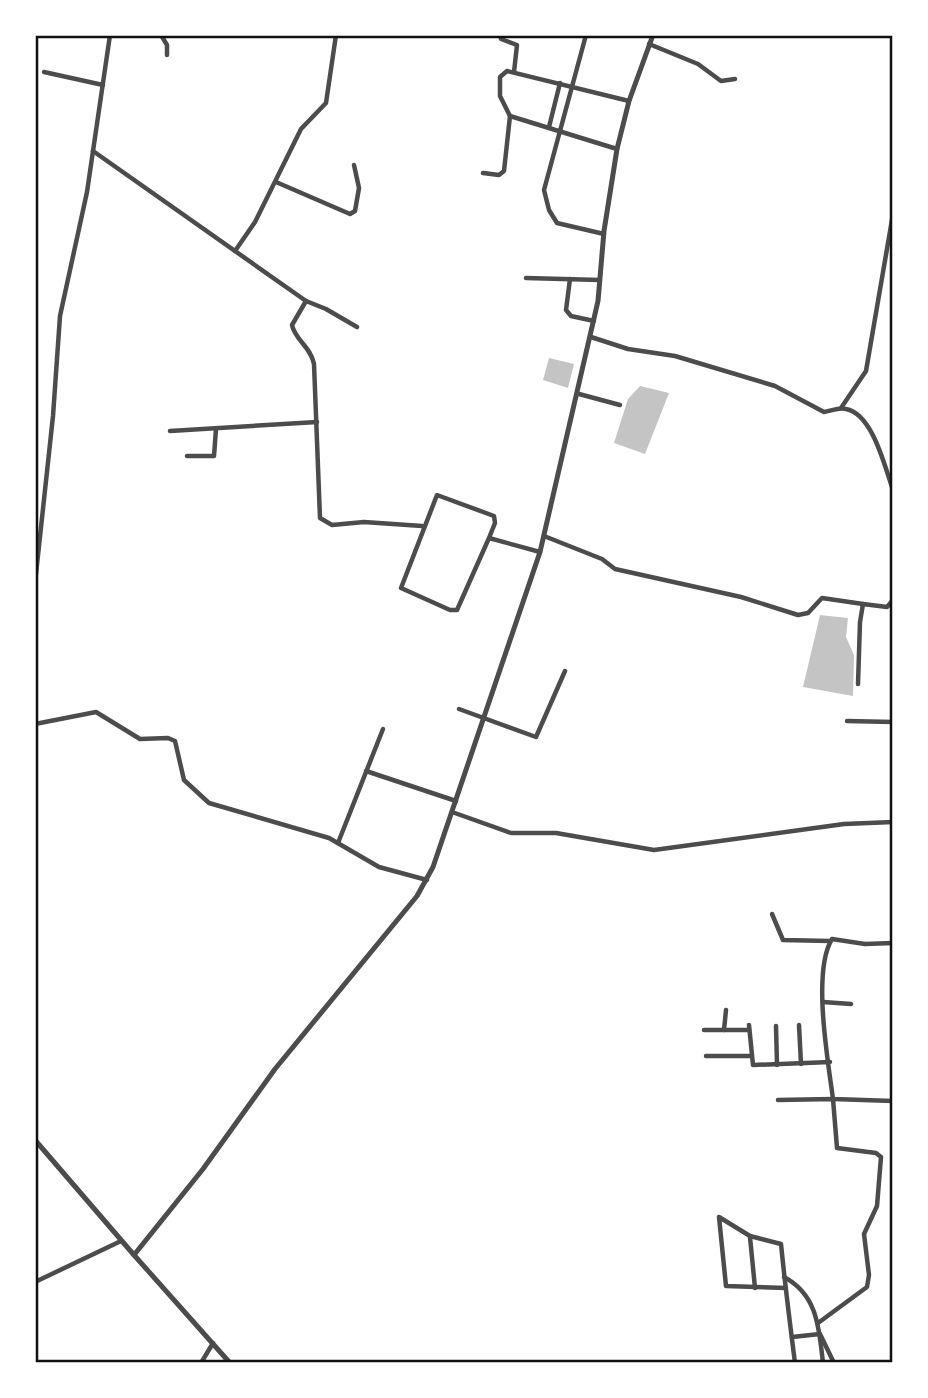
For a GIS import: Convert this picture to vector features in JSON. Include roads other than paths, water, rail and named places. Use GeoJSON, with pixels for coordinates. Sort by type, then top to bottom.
{"type":"FeatureCollection","features":[{"type":"Feature","properties":{"kind":"street"},"geometry":{"type":"LineString","coordinates":[[35,583],[53,416],[60,316],[93,151],[110,35]]}},
{"type":"Feature","properties":{"kind":"street"},"geometry":{"type":"LineString","coordinates":[[161,35],[167,45],[167,55]]}},
{"type":"Feature","properties":{"kind":"street"},"geometry":{"type":"LineString","coordinates":[[235,251],[256,222],[301,129],[326,103],[336,35]]}},
{"type":"Feature","properties":{"kind":"street"},"geometry":{"type":"LineString","coordinates":[[500,35],[501,39],[517,45],[514,72]]}},
{"type":"Feature","properties":{"kind":"street"},"geometry":{"type":"LineString","coordinates":[[586,35],[574,86],[544,186],[553,219],[564,227],[604,234]]}},
{"type":"Feature","properties":{"kind":"street"},"geometry":{"type":"LineString","coordinates":[[134,1255],[202,1169],[275,1069],[427,880],[540,552],[591,337],[617,149],[629,101],[653,35]]}},
{"type":"Feature","properties":{"kind":"street"},"geometry":{"type":"LineString","coordinates":[[649,44],[698,64],[721,81],[735,79]]}},
{"type":"Feature","properties":{"kind":"street"},"geometry":{"type":"LineString","coordinates":[[44,72],[103,85]]}},
{"type":"Feature","properties":{"kind":"street"},"geometry":{"type":"LineString","coordinates":[[483,173],[499,175],[504,171],[510,116],[500,96],[498,84],[502,74],[514,72],[629,101]]}},
{"type":"Feature","properties":{"kind":"street"},"geometry":{"type":"LineString","coordinates":[[549,127],[560,83]]}},
{"type":"Feature","properties":{"kind":"street"},"geometry":{"type":"LineString","coordinates":[[510,116],[617,149]]}},
{"type":"Feature","properties":{"kind":"street"},"geometry":{"type":"LineString","coordinates":[[93,151],[306,301],[327,309],[357,327]]}},
{"type":"Feature","properties":{"kind":"street"},"geometry":{"type":"LineString","coordinates":[[893,157],[893,180]]}},
{"type":"Feature","properties":{"kind":"street"},"geometry":{"type":"LineString","coordinates":[[276,182],[350,214],[355,211],[359,188],[354,165]]}},
{"type":"Feature","properties":{"kind":"street"},"geometry":{"type":"LineString","coordinates":[[841,408],[866,371],[893,214]]}},
{"type":"Feature","properties":{"kind":"street"},"geometry":{"type":"LineString","coordinates":[[526,278],[600,280]]}},
{"type":"Feature","properties":{"kind":"street"},"geometry":{"type":"LineString","coordinates":[[570,279],[566,310],[571,316],[594,321]]}},
{"type":"Feature","properties":{"kind":"street"},"geometry":{"type":"LineString","coordinates":[[306,301],[292,325],[293,332],[309,348],[313,358],[319,514],[322,522],[332,525],[364,522],[422,526]]}},
{"type":"Feature","properties":{"kind":"street"},"geometry":{"type":"LineString","coordinates":[[591,337],[628,349],[675,356],[775,386],[824,412],[841,408],[853,411],[865,423],[893,490]]}},
{"type":"Feature","properties":{"kind":"street"},"geometry":{"type":"LineString","coordinates":[[579,394],[621,405]]}},
{"type":"Feature","properties":{"kind":"street"},"geometry":{"type":"LineString","coordinates":[[170,431],[195,427],[216,429],[317,422]]}},
{"type":"Feature","properties":{"kind":"street"},"geometry":{"type":"LineString","coordinates":[[187,456],[214,456],[216,429]]}},
{"type":"Feature","properties":{"kind":"street"},"geometry":{"type":"LineString","coordinates":[[440,495],[494,516],[495,523],[489,538],[459,608],[452,611],[401,588],[435,497],[440,495]]}},
{"type":"Feature","properties":{"kind":"street"},"geometry":{"type":"LineString","coordinates":[[544,536],[602,559],[615,569],[741,597],[797,615],[808,613],[822,598],[887,607],[893,600]]}},
{"type":"Feature","properties":{"kind":"street"},"geometry":{"type":"LineString","coordinates":[[489,538],[540,552]]}},
{"type":"Feature","properties":{"kind":"street"},"geometry":{"type":"LineString","coordinates":[[858,684],[863,604]]}},
{"type":"Feature","properties":{"kind":"street"},"geometry":{"type":"LineString","coordinates":[[459,709],[536,737],[565,671]]}},
{"type":"Feature","properties":{"kind":"street"},"geometry":{"type":"LineString","coordinates":[[35,724],[96,712],[140,739],[170,738],[176,744],[184,780],[206,802],[338,843],[379,867],[427,880]]}},
{"type":"Feature","properties":{"kind":"street"},"geometry":{"type":"LineString","coordinates":[[847,721],[893,722]]}},
{"type":"Feature","properties":{"kind":"street"},"geometry":{"type":"LineString","coordinates":[[338,843],[383,729]]}},
{"type":"Feature","properties":{"kind":"street"},"geometry":{"type":"LineString","coordinates":[[366,771],[456,801]]}},
{"type":"Feature","properties":{"kind":"street"},"geometry":{"type":"LineString","coordinates":[[452,812],[507,832],[556,833],[654,850],[844,824],[893,822]]}},
{"type":"Feature","properties":{"kind":"street"},"geometry":{"type":"LineString","coordinates":[[772,914],[783,940],[830,941],[834,938],[865,944],[893,943]]}},
{"type":"Feature","properties":{"kind":"street"},"geometry":{"type":"LineString","coordinates":[[818,1323],[867,1287],[869,1275],[864,1234],[878,1204],[881,1163],[878,1153],[836,1147],[823,1002],[830,941]]}},
{"type":"Feature","properties":{"kind":"street"},"geometry":{"type":"LineString","coordinates":[[823,1002],[851,1004]]}},
{"type":"Feature","properties":{"kind":"street"},"geometry":{"type":"LineString","coordinates":[[724,1030],[726,1010]]}},
{"type":"Feature","properties":{"kind":"street"},"geometry":{"type":"LineString","coordinates":[[799,1025],[801,1064]]}},
{"type":"Feature","properties":{"kind":"street"},"geometry":{"type":"LineString","coordinates":[[776,1026],[777,1065]]}},
{"type":"Feature","properties":{"kind":"street"},"geometry":{"type":"LineString","coordinates":[[704,1030],[749,1028],[753,1065],[830,1062]]}},
{"type":"Feature","properties":{"kind":"street"},"geometry":{"type":"LineString","coordinates":[[706,1056],[750,1056]]}},
{"type":"Feature","properties":{"kind":"street"},"geometry":{"type":"LineString","coordinates":[[778,1100],[893,1101]]}},
{"type":"Feature","properties":{"kind":"street"},"geometry":{"type":"LineString","coordinates":[[35,1140],[230,1363]]}},
{"type":"Feature","properties":{"kind":"street"},"geometry":{"type":"LineString","coordinates":[[786,1288],[726,1286],[719,1217],[750,1236],[779,1243],[786,1288],[795,1363]]}},
{"type":"Feature","properties":{"kind":"street"},"geometry":{"type":"LineString","coordinates":[[750,1236],[755,1288]]}},
{"type":"Feature","properties":{"kind":"street"},"geometry":{"type":"LineString","coordinates":[[35,1282],[121,1241]]}},
{"type":"Feature","properties":{"kind":"street"},"geometry":{"type":"LineString","coordinates":[[784,1277],[803,1291],[814,1309],[823,1363]]}},
{"type":"Feature","properties":{"kind":"street"},"geometry":{"type":"LineString","coordinates":[[792,1337],[820,1334]]}},
{"type":"Feature","properties":{"kind":"street"},"geometry":{"type":"LineString","coordinates":[[820,1334],[834,1363]]}},
{"type":"Feature","properties":{"kind":"street"},"geometry":{"type":"LineString","coordinates":[[201,1363],[213,1343]]}}]}
